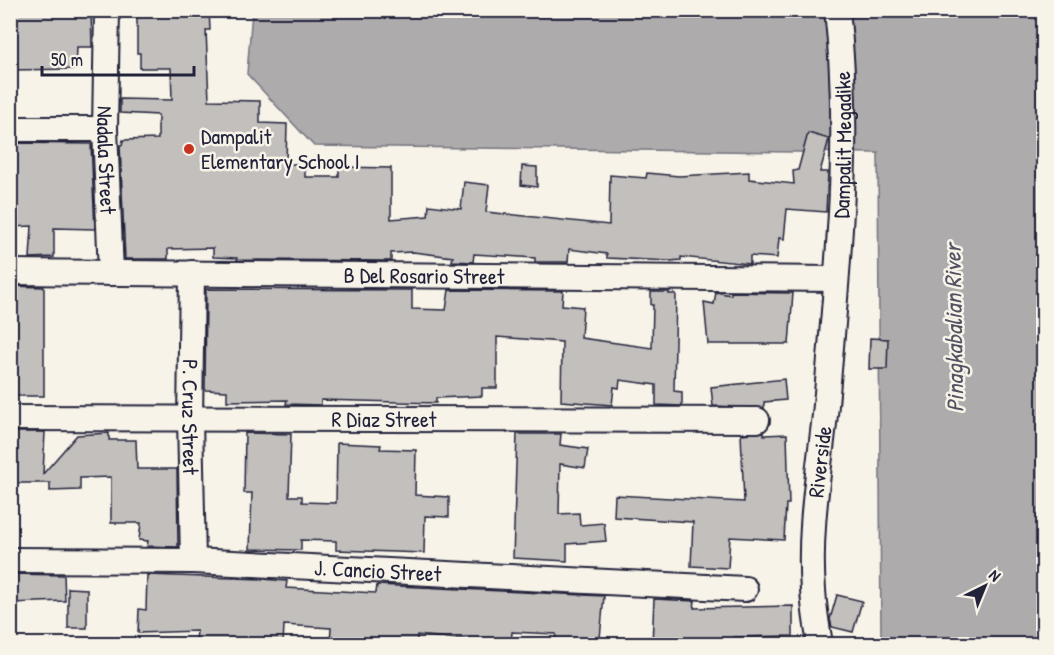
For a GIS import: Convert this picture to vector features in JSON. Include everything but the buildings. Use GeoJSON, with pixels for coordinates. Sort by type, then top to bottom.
{"type":"FeatureCollection","features":[{"type":"Feature","properties":{"kind":"street","name":"Nadala Street"},"geometry":{"type":"LineString","coordinates":[[107,10],[105,129],[111,273]]}},
{"type":"Feature","properties":{"kind":"street","name":"Dampalit Megadike"},"geometry":{"type":"LineString","coordinates":[[836,279],[845,147],[837,10]]}},
{"type":"Feature","properties":{"kind":"street"},"geometry":{"type":"LineString","coordinates":[[10,129],[105,129]]}},
{"type":"Feature","properties":{"kind":"street","name":"B Del Rosario Street"},"geometry":{"type":"LineString","coordinates":[[10,272],[836,279]]}},
{"type":"Feature","properties":{"kind":"street","name":"P. Cruz Street"},"geometry":{"type":"LineString","coordinates":[[192,273],[190,419],[193,561]]}},
{"type":"Feature","properties":{"kind":"street","name":"Riverside"},"geometry":{"type":"LineString","coordinates":[[820,645],[813,590],[813,538],[836,279]]}},
{"type":"Feature","properties":{"kind":"street","name":"R Diaz Street"},"geometry":{"type":"LineString","coordinates":[[10,418],[757,420]]}},
{"type":"Feature","properties":{"kind":"street","name":"J. Cancio Street"},"geometry":{"type":"LineString","coordinates":[[10,560],[193,561],[745,589]]}},
{"type":"Feature","properties":{"kind":"water","name":"Pinagkabalian River"},"geometry":{"type":"Polygon","coordinates":[[[252,11],[1043,11],[1044,460],[1036,552],[1043,594],[1043,644],[881,644],[878,153],[314,146],[247,74],[252,11]]]}},
{"type":"Feature","properties":{"kind":"place","name":"Dampalit Elementary School I"},"geometry":{"type":"Point","coordinates":[189,149]}}]}
